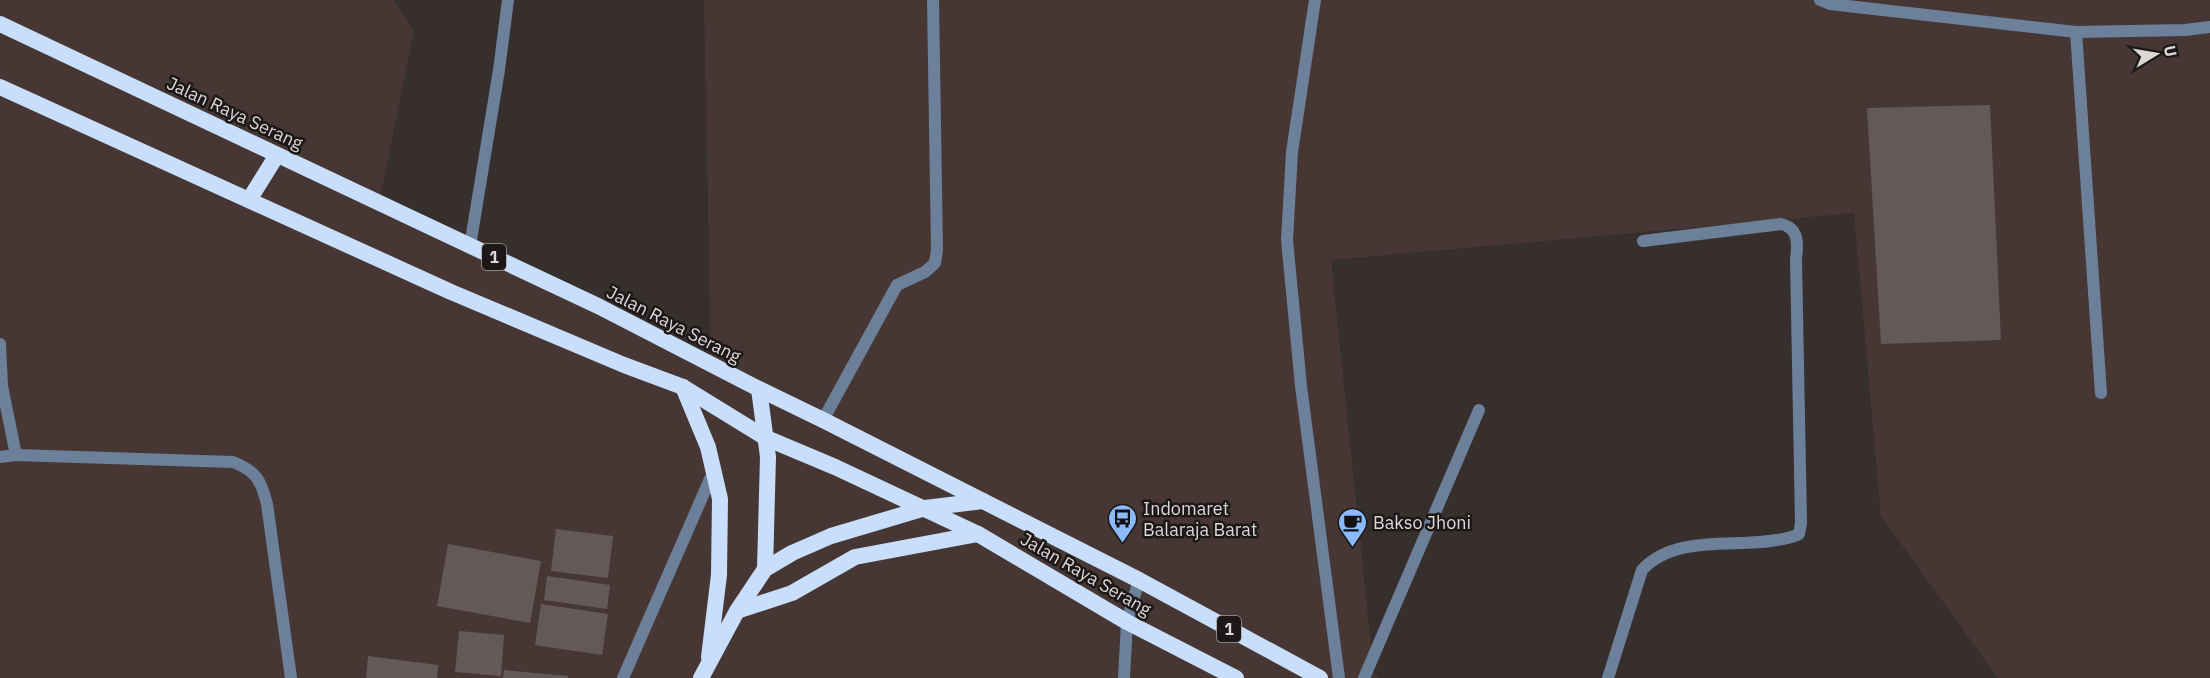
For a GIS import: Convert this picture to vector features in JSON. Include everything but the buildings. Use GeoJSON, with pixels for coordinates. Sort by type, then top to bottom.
{"type":"FeatureCollection","features":[{"type":"Feature","properties":{"kind":"highway","name":"Jalan Raya Serang"},"geometry":{"type":"LineString","coordinates":[[0,24],[598,306],[1139,580],[1320,678]]}},
{"type":"Feature","properties":{"kind":"highway","name":"Jalan Raya Serang"},"geometry":{"type":"LineString","coordinates":[[0,87],[451,292],[683,387],[766,438],[835,466],[978,534],[1127,622],[1236,678]]}},
{"type":"Feature","properties":{"kind":"highway"},"geometry":{"type":"LineString","coordinates":[[249,200],[277,155]]}},
{"type":"Feature","properties":{"kind":"highway"},"geometry":{"type":"LineString","coordinates":[[683,387],[708,447],[720,499],[719,575],[704,673]]}},
{"type":"Feature","properties":{"kind":"highway"},"geometry":{"type":"LineString","coordinates":[[759,389],[766,438],[769,487],[765,569]]}},
{"type":"Feature","properties":{"kind":"highway"},"geometry":{"type":"LineString","coordinates":[[704,673],[737,611],[765,569],[792,553],[831,536],[925,508],[983,501]]}},
{"type":"Feature","properties":{"kind":"highway"},"geometry":{"type":"LineString","coordinates":[[737,611],[792,593],[855,556],[978,534]]}},
{"type":"Feature","properties":{"kind":"street"},"geometry":{"type":"LineString","coordinates":[[470,246],[508,0]]}},
{"type":"Feature","properties":{"kind":"street"},"geometry":{"type":"LineString","coordinates":[[823,420],[897,285],[925,272],[934,262],[938,250],[933,0]]}},
{"type":"Feature","properties":{"kind":"street"},"geometry":{"type":"LineString","coordinates":[[1315,0],[1292,152],[1287,240],[1301,386],[1339,678]]}},
{"type":"Feature","properties":{"kind":"street"},"geometry":{"type":"LineString","coordinates":[[1820,0],[1830,4],[2076,32],[2185,30],[2210,27]]}},
{"type":"Feature","properties":{"kind":"street"},"geometry":{"type":"LineString","coordinates":[[2076,32],[2101,393]]}},
{"type":"Feature","properties":{"kind":"street"},"geometry":{"type":"LineString","coordinates":[[1608,678],[1642,570],[1650,562],[1681,549],[1706,544],[1764,543],[1794,537],[1799,534],[1801,523],[1796,259],[1798,242],[1793,231],[1789,226],[1780,224],[1643,241]]}},
{"type":"Feature","properties":{"kind":"street"},"geometry":{"type":"LineString","coordinates":[[0,344],[2,386],[16,455]]}},
{"type":"Feature","properties":{"kind":"street"},"geometry":{"type":"LineString","coordinates":[[1364,678],[1479,410]]}},
{"type":"Feature","properties":{"kind":"street"},"geometry":{"type":"LineString","coordinates":[[0,457],[16,455],[233,462],[250,469],[263,486],[267,504],[291,678]]}},
{"type":"Feature","properties":{"kind":"street"},"geometry":{"type":"LineString","coordinates":[[622,678],[714,470]]}},
{"type":"Feature","properties":{"kind":"street"},"geometry":{"type":"LineString","coordinates":[[1124,678],[1127,622],[1139,580]]}},
{"type":"Feature","properties":{"kind":"shaded area"},"geometry":{"type":"Polygon","coordinates":[[[0,0],[394,0],[414,31],[378,208],[711,360],[704,0],[2210,0],[2210,678],[1998,678],[1881,516],[1854,213],[1331,260],[1374,675],[1379,678],[0,678],[0,0]]]}},
{"type":"Feature","properties":{"kind":"place","name":"Indomaret Balaraja Barat"},"geometry":{"type":"Point","coordinates":[1122,544]}},
{"type":"Feature","properties":{"kind":"place","name":"Bakso Jhoni"},"geometry":{"type":"Point","coordinates":[1352,548]}}]}
